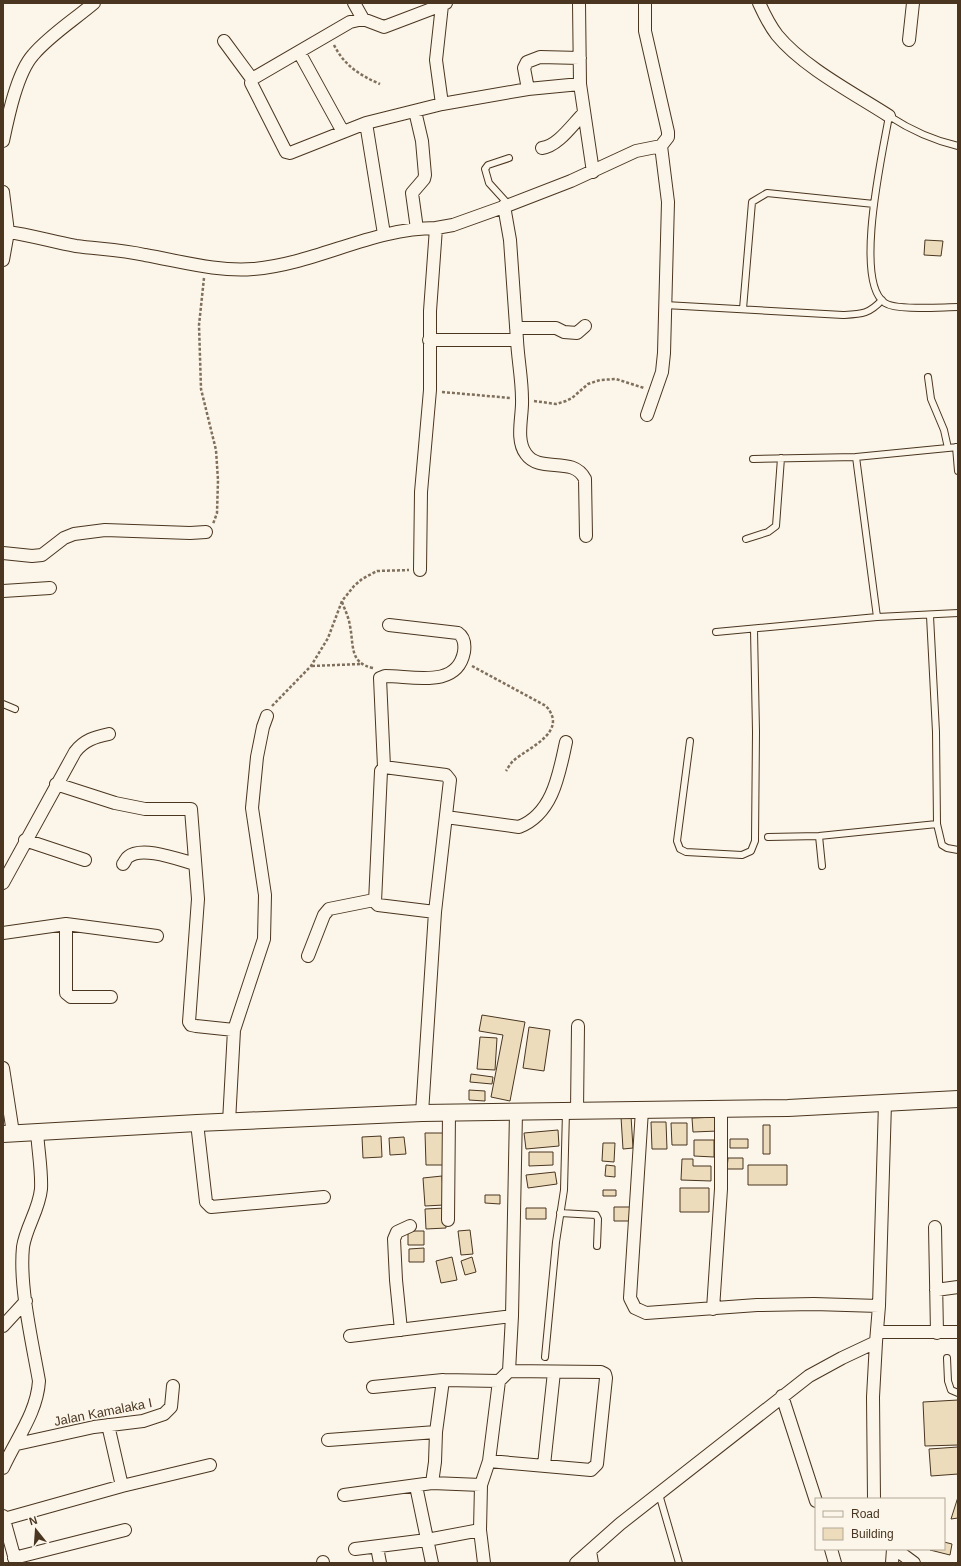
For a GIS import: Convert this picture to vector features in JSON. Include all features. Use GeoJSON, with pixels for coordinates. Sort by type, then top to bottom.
{"type":"FeatureCollection","features":[{"type":"Feature","properties":{"kind":"street"},"geometry":{"type":"LineString","coordinates":[[3,141],[8,113],[26,64],[41,47],[94,3]]}},
{"type":"Feature","properties":{"kind":"street"},"geometry":{"type":"LineString","coordinates":[[354,3],[363,19]]}},
{"type":"Feature","properties":{"kind":"street"},"geometry":{"type":"LineString","coordinates":[[579,3],[580,84],[593,172]]}},
{"type":"Feature","properties":{"kind":"street"},"geometry":{"type":"LineString","coordinates":[[8,232],[31,235],[74,246],[136,253],[206,265],[252,269],[286,265],[384,234],[453,225],[507,206],[593,172],[636,151],[661,146],[668,137],[645,31],[645,3]]}},
{"type":"Feature","properties":{"kind":"street"},"geometry":{"type":"LineString","coordinates":[[759,3],[778,35],[803,59],[889,116]]}},
{"type":"Feature","properties":{"kind":"street"},"geometry":{"type":"LineString","coordinates":[[909,40],[913,3]]}},
{"type":"Feature","properties":{"kind":"street"},"geometry":{"type":"LineString","coordinates":[[252,79],[350,22],[363,19],[384,27],[444,4],[436,60],[442,104]]}},
{"type":"Feature","properties":{"kind":"street"},"geometry":{"type":"LineString","coordinates":[[224,41],[252,79],[251,83],[286,152],[290,153],[366,123],[442,104],[528,89],[580,84]]}},
{"type":"Feature","properties":{"kind":"street"},"geometry":{"type":"LineString","coordinates":[[299,52],[343,132]]}},
{"type":"Feature","properties":{"kind":"street"},"geometry":{"type":"LineString","coordinates":[[528,89],[524,68],[527,62],[540,57],[580,58]]}},
{"type":"Feature","properties":{"kind":"street"},"geometry":{"type":"LineString","coordinates":[[415,111],[422,141],[425,175],[424,179],[412,193],[417,229]]}},
{"type":"Feature","properties":{"kind":"street"},"geometry":{"type":"LineString","coordinates":[[542,148],[548,148],[558,142],[584,113]]}},
{"type":"Feature","properties":{"kind":"street"},"geometry":{"type":"LineString","coordinates":[[366,123],[384,234]]}},
{"type":"Feature","properties":{"kind":"street"},"geometry":{"type":"LineString","coordinates":[[647,415],[662,372],[664,353],[668,202],[661,146]]}},
{"type":"Feature","properties":{"kind":"street"},"geometry":{"type":"LineString","coordinates":[[3,192],[8,232],[3,260]]}},
{"type":"Feature","properties":{"kind":"street"},"geometry":{"type":"LineString","coordinates":[[507,206],[522,399],[522,448],[526,454],[539,462],[574,467],[582,472],[585,478],[586,536]]}},
{"type":"Feature","properties":{"kind":"street"},"geometry":{"type":"LineString","coordinates":[[420,570],[421,492],[430,390],[429,340],[436,228]]}},
{"type":"Feature","properties":{"kind":"street"},"geometry":{"type":"LineString","coordinates":[[429,340],[516,334],[556,328],[564,332],[577,333],[585,326]]}},
{"type":"Feature","properties":{"kind":"street"},"geometry":{"type":"LineString","coordinates":[[3,553],[32,556],[42,554],[64,538],[74,534],[104,530],[190,533],[206,532]]}},
{"type":"Feature","properties":{"kind":"street"},"geometry":{"type":"LineString","coordinates":[[3,591],[50,588]]}},
{"type":"Feature","properties":{"kind":"street"},"geometry":{"type":"LineString","coordinates":[[389,624],[458,633],[464,641],[465,648],[462,661],[449,675],[439,678],[385,676],[380,678],[384,767],[381,771],[374,900],[378,905],[435,912]]}},
{"type":"Feature","properties":{"kind":"street"},"geometry":{"type":"LineString","coordinates":[[229,1122],[234,1030],[264,940],[265,895],[252,808],[257,757],[263,727],[267,716]]}},
{"type":"Feature","properties":{"kind":"street"},"geometry":{"type":"LineString","coordinates":[[3,883],[56,784],[80,745],[91,739],[110,734]]}},
{"type":"Feature","properties":{"kind":"street"},"geometry":{"type":"LineString","coordinates":[[446,817],[519,828],[529,824],[554,790],[566,742]]}},
{"type":"Feature","properties":{"kind":"street"},"geometry":{"type":"LineString","coordinates":[[384,767],[448,776],[450,780],[435,912],[422,1113]]}},
{"type":"Feature","properties":{"kind":"street"},"geometry":{"type":"LineString","coordinates":[[56,784],[115,803],[137,808],[191,809],[198,899],[189,1022],[196,1026],[234,1030]]}},
{"type":"Feature","properties":{"kind":"street"},"geometry":{"type":"LineString","coordinates":[[25,840],[85,860]]}},
{"type":"Feature","properties":{"kind":"street"},"geometry":{"type":"LineString","coordinates":[[123,864],[129,856],[138,853],[151,852],[195,864]]}},
{"type":"Feature","properties":{"kind":"street"},"geometry":{"type":"LineString","coordinates":[[308,956],[324,915],[329,910],[374,900]]}},
{"type":"Feature","properties":{"kind":"street"},"geometry":{"type":"LineString","coordinates":[[3,933],[66,924],[157,936]]}},
{"type":"Feature","properties":{"kind":"street"},"geometry":{"type":"LineString","coordinates":[[66,924],[66,993],[71,997],[110,997]]}},
{"type":"Feature","properties":{"kind":"street"},"geometry":{"type":"LineString","coordinates":[[571,1110],[578,1026]]}},
{"type":"Feature","properties":{"kind":"street"},"geometry":{"type":"LineString","coordinates":[[3,1068],[8,1133],[422,1113],[721,1109],[958,1099]]}},
{"type":"Feature","properties":{"kind":"street"},"geometry":{"type":"LineString","coordinates":[[874,1498],[873,1397],[879,1306],[885,1103]]}},
{"type":"Feature","properties":{"kind":"street"},"geometry":{"type":"LineString","coordinates":[[713,1309],[721,1189],[721,1109]]}},
{"type":"Feature","properties":{"kind":"street"},"geometry":{"type":"LineString","coordinates":[[642,1110],[630,1298],[632,1304],[646,1313],[757,1305],[807,1304],[879,1306]]}},
{"type":"Feature","properties":{"kind":"street"},"geometry":{"type":"LineString","coordinates":[[509,1371],[512,1316],[516,1112]]}},
{"type":"Feature","properties":{"kind":"street"},"geometry":{"type":"LineString","coordinates":[[448,1220],[449,1113]]}},
{"type":"Feature","properties":{"kind":"street"},"geometry":{"type":"LineString","coordinates":[[197,1123],[206,1202],[212,1207],[324,1197]]}},
{"type":"Feature","properties":{"kind":"street"},"geometry":{"type":"LineString","coordinates":[[3,1468],[31,1414],[38,1392],[39,1381],[26,1301],[23,1248],[27,1229],[38,1202],[41,1189],[37,1131]]}},
{"type":"Feature","properties":{"kind":"street"},"geometry":{"type":"LineString","coordinates":[[401,1330],[394,1239],[397,1232],[410,1226]]}},
{"type":"Feature","properties":{"kind":"street"},"geometry":{"type":"LineString","coordinates":[[935,1228],[937,1333]]}},
{"type":"Feature","properties":{"kind":"street"},"geometry":{"type":"LineString","coordinates":[[936,1290],[958,1287]]}},
{"type":"Feature","properties":{"kind":"street"},"geometry":{"type":"LineString","coordinates":[[3,1326],[26,1301]]}},
{"type":"Feature","properties":{"kind":"street"},"geometry":{"type":"LineString","coordinates":[[350,1336],[512,1316]]}},
{"type":"Feature","properties":{"kind":"street"},"geometry":{"type":"LineString","coordinates":[[576,1563],[591,1557],[659,1494],[704,1461],[782,1396],[809,1376],[876,1337],[958,1332]]}},
{"type":"Feature","properties":{"kind":"street"},"geometry":{"type":"LineString","coordinates":[[484,1563],[480,1530],[481,1485],[489,1461],[498,1381],[509,1371],[601,1372],[605,1374],[606,1378],[602,1423],[597,1464],[595,1468],[591,1470],[544,1465],[520,1465],[489,1461]]}},
{"type":"Feature","properties":{"kind":"street"},"geometry":{"type":"LineString","coordinates":[[544,1465],[554,1372]]}},
{"type":"Feature","properties":{"kind":"street"},"geometry":{"type":"LineString","coordinates":[[373,1387],[443,1380],[498,1381]]}},
{"type":"Feature","properties":{"kind":"street"},"geometry":{"type":"LineString","coordinates":[[432,1483],[435,1462],[436,1432],[443,1380]]}},
{"type":"Feature","properties":{"kind":"street","name":"Jalan Kamalaka I"},"geometry":{"type":"LineString","coordinates":[[16,1444],[108,1426],[143,1421],[164,1414],[171,1407],[173,1386]]}},
{"type":"Feature","properties":{"kind":"street"},"geometry":{"type":"LineString","coordinates":[[782,1396],[815,1498]]}},
{"type":"Feature","properties":{"kind":"street"},"geometry":{"type":"LineString","coordinates":[[108,1426],[122,1486]]}},
{"type":"Feature","properties":{"kind":"street"},"geometry":{"type":"LineString","coordinates":[[328,1440],[436,1432]]}},
{"type":"Feature","properties":{"kind":"street"},"geometry":{"type":"LineString","coordinates":[[125,1530],[15,1560],[7,1547],[3,1517],[210,1465]]}},
{"type":"Feature","properties":{"kind":"street"},"geometry":{"type":"LineString","coordinates":[[344,1495],[432,1483],[481,1485]]}},
{"type":"Feature","properties":{"kind":"street"},"geometry":{"type":"LineString","coordinates":[[416,1486],[432,1563]]}},
{"type":"Feature","properties":{"kind":"street"},"geometry":{"type":"LineString","coordinates":[[355,1549],[427,1540],[480,1530]]}},
{"type":"Feature","properties":{"kind":"street"},"geometry":{"type":"LineString","coordinates":[[377,1547],[380,1563]]}},
{"type":"Feature","properties":{"kind":"street"},"geometry":{"type":"LineString","coordinates":[[831,1550],[835,1563]]}},
{"type":"Feature","properties":{"kind":"street"},"geometry":{"type":"LineString","coordinates":[[892,1563],[894,1550]]}},
{"type":"Feature","properties":{"kind":"street"},"geometry":{"type":"LineString","coordinates":[[895,1550],[914,1563]]}},
{"type":"Feature","properties":{"kind":"lane"},"geometry":{"type":"LineString","coordinates":[[958,146],[936,141],[912,131],[889,116],[874,204],[870,264],[872,284],[878,295],[886,304],[907,308],[958,307]]}},
{"type":"Feature","properties":{"kind":"lane"},"geometry":{"type":"LineString","coordinates":[[507,206],[489,183],[485,169],[488,165],[509,158]]}},
{"type":"Feature","properties":{"kind":"lane"},"geometry":{"type":"LineString","coordinates":[[743,309],[752,202],[767,194],[874,204]]}},
{"type":"Feature","properties":{"kind":"lane"},"geometry":{"type":"LineString","coordinates":[[665,305],[795,313],[863,314],[874,309],[882,300]]}},
{"type":"Feature","properties":{"kind":"lane"},"geometry":{"type":"LineString","coordinates":[[928,377],[931,399],[944,430],[948,448]]}},
{"type":"Feature","properties":{"kind":"lane"},"geometry":{"type":"LineString","coordinates":[[753,459],[856,457],[957,447],[958,471]]}},
{"type":"Feature","properties":{"kind":"lane"},"geometry":{"type":"LineString","coordinates":[[856,457],[877,617]]}},
{"type":"Feature","properties":{"kind":"lane"},"geometry":{"type":"LineString","coordinates":[[746,539],[768,532],[776,526],[782,458]]}},
{"type":"Feature","properties":{"kind":"lane"},"geometry":{"type":"LineString","coordinates":[[716,632],[754,630],[877,617],[930,616],[958,613]]}},
{"type":"Feature","properties":{"kind":"lane"},"geometry":{"type":"LineString","coordinates":[[930,616],[936,732],[937,824],[942,845],[947,848],[958,850]]}},
{"type":"Feature","properties":{"kind":"lane"},"geometry":{"type":"LineString","coordinates":[[690,741],[677,841],[680,849],[686,852],[742,854],[751,850],[755,841],[756,732],[754,630]]}},
{"type":"Feature","properties":{"kind":"lane"},"geometry":{"type":"LineString","coordinates":[[3,704],[15,709]]}},
{"type":"Feature","properties":{"kind":"lane"},"geometry":{"type":"LineString","coordinates":[[768,837],[819,836],[937,824]]}},
{"type":"Feature","properties":{"kind":"lane"},"geometry":{"type":"LineString","coordinates":[[819,836],[822,866]]}},
{"type":"Feature","properties":{"kind":"lane"},"geometry":{"type":"LineString","coordinates":[[545,1356],[560,1212],[564,1190],[571,1110]]}},
{"type":"Feature","properties":{"kind":"lane"},"geometry":{"type":"LineString","coordinates":[[560,1212],[596,1215],[598,1219],[597,1246]]}},
{"type":"Feature","properties":{"kind":"lane"},"geometry":{"type":"LineString","coordinates":[[947,1358],[948,1382],[951,1390],[958,1393]]}},
{"type":"Feature","properties":{"kind":"lane"},"geometry":{"type":"LineString","coordinates":[[659,1494],[679,1563]]}},
{"type":"Feature","properties":{"kind":"path"},"geometry":{"type":"LineString","coordinates":[[329,35],[340,58],[345,63],[362,77],[380,84]]}},
{"type":"Feature","properties":{"kind":"path"},"geometry":{"type":"LineString","coordinates":[[206,265],[199,325],[201,389],[216,450],[218,480],[217,513],[213,525],[206,532]]}},
{"type":"Feature","properties":{"kind":"path"},"geometry":{"type":"LineString","coordinates":[[430,390],[522,399],[556,404],[572,398],[588,384],[600,380],[616,379],[656,392]]}},
{"type":"Feature","properties":{"kind":"path"},"geometry":{"type":"LineString","coordinates":[[267,716],[273,704],[311,666],[328,638],[342,601],[362,579],[377,571],[420,570]]}},
{"type":"Feature","properties":{"kind":"path"},"geometry":{"type":"LineString","coordinates":[[342,601],[350,627],[354,655],[360,664]]}},
{"type":"Feature","properties":{"kind":"path"},"geometry":{"type":"LineString","coordinates":[[462,661],[546,706],[553,714],[554,721],[544,738],[512,762],[506,771]]}},
{"type":"Feature","properties":{"kind":"path"},"geometry":{"type":"LineString","coordinates":[[311,666],[360,664],[375,668]]}},
{"type":"Feature","properties":{"kind":"building"},"geometry":{"type":"Polygon","coordinates":[[[925,240],[943,241],[941,256],[924,255],[925,240]]]}},
{"type":"Feature","properties":{"kind":"building"},"geometry":{"type":"Polygon","coordinates":[[[482,1015],[525,1022],[510,1101],[491,1097],[503,1035],[479,1031],[482,1015]]]}},
{"type":"Feature","properties":{"kind":"building"},"geometry":{"type":"Polygon","coordinates":[[[529,1027],[550,1030],[544,1071],[523,1068],[529,1027]]]}},
{"type":"Feature","properties":{"kind":"building"},"geometry":{"type":"Polygon","coordinates":[[[480,1037],[497,1038],[495,1070],[477,1069],[480,1037]]]}},
{"type":"Feature","properties":{"kind":"building"},"geometry":{"type":"Polygon","coordinates":[[[471,1074],[493,1077],[492,1084],[470,1082],[471,1074]]]}},
{"type":"Feature","properties":{"kind":"building"},"geometry":{"type":"Polygon","coordinates":[[[469,1090],[485,1091],[485,1101],[469,1100],[469,1090]]]}},
{"type":"Feature","properties":{"kind":"building"},"geometry":{"type":"Polygon","coordinates":[[[631,1116],[633,1148],[623,1149],[621,1117],[631,1116]]]}},
{"type":"Feature","properties":{"kind":"building"},"geometry":{"type":"Polygon","coordinates":[[[717,1117],[718,1131],[693,1132],[692,1118],[717,1117]]]}},
{"type":"Feature","properties":{"kind":"building"},"geometry":{"type":"Polygon","coordinates":[[[651,1122],[666,1122],[667,1149],[652,1149],[651,1122]]]}},
{"type":"Feature","properties":{"kind":"building"},"geometry":{"type":"Polygon","coordinates":[[[671,1123],[687,1123],[687,1145],[672,1145],[671,1123]]]}},
{"type":"Feature","properties":{"kind":"building"},"geometry":{"type":"Polygon","coordinates":[[[763,1125],[770,1125],[770,1154],[763,1154],[763,1125]]]}},
{"type":"Feature","properties":{"kind":"building"},"geometry":{"type":"Polygon","coordinates":[[[558,1130],[559,1146],[526,1149],[524,1133],[558,1130]]]}},
{"type":"Feature","properties":{"kind":"building"},"geometry":{"type":"Polygon","coordinates":[[[425,1133],[444,1133],[444,1165],[426,1165],[425,1133]]]}},
{"type":"Feature","properties":{"kind":"building"},"geometry":{"type":"Polygon","coordinates":[[[381,1136],[382,1157],[363,1158],[362,1137],[381,1136]]]}},
{"type":"Feature","properties":{"kind":"building"},"geometry":{"type":"Polygon","coordinates":[[[404,1137],[406,1154],[390,1155],[389,1138],[404,1137]]]}},
{"type":"Feature","properties":{"kind":"building"},"geometry":{"type":"Polygon","coordinates":[[[730,1139],[748,1139],[748,1148],[730,1148],[730,1139]]]}},
{"type":"Feature","properties":{"kind":"building"},"geometry":{"type":"Polygon","coordinates":[[[694,1140],[714,1140],[714,1157],[694,1156],[694,1140]]]}},
{"type":"Feature","properties":{"kind":"building"},"geometry":{"type":"Polygon","coordinates":[[[603,1143],[615,1143],[614,1162],[602,1161],[603,1143]]]}},
{"type":"Feature","properties":{"kind":"building"},"geometry":{"type":"Polygon","coordinates":[[[529,1152],[553,1152],[553,1165],[529,1166],[529,1152]]]}},
{"type":"Feature","properties":{"kind":"building"},"geometry":{"type":"Polygon","coordinates":[[[728,1158],[743,1158],[743,1169],[727,1169],[728,1158]]]}},
{"type":"Feature","properties":{"kind":"building"},"geometry":{"type":"Polygon","coordinates":[[[682,1159],[693,1159],[693,1166],[711,1166],[711,1181],[681,1180],[682,1159]]]}},
{"type":"Feature","properties":{"kind":"building"},"geometry":{"type":"Polygon","coordinates":[[[606,1165],[615,1166],[615,1177],[605,1176],[606,1165]]]}},
{"type":"Feature","properties":{"kind":"building"},"geometry":{"type":"Polygon","coordinates":[[[748,1165],[787,1165],[787,1185],[748,1185],[748,1165]]]}},
{"type":"Feature","properties":{"kind":"building"},"geometry":{"type":"Polygon","coordinates":[[[555,1172],[557,1184],[528,1188],[526,1175],[555,1172]]]}},
{"type":"Feature","properties":{"kind":"building"},"geometry":{"type":"Polygon","coordinates":[[[442,1176],[444,1205],[425,1206],[423,1178],[442,1176]]]}},
{"type":"Feature","properties":{"kind":"building"},"geometry":{"type":"Polygon","coordinates":[[[680,1188],[709,1188],[709,1212],[680,1212],[680,1188]]]}},
{"type":"Feature","properties":{"kind":"building"},"geometry":{"type":"Polygon","coordinates":[[[603,1190],[616,1190],[616,1196],[603,1196],[603,1190]]]}},
{"type":"Feature","properties":{"kind":"building"},"geometry":{"type":"Polygon","coordinates":[[[485,1195],[500,1195],[500,1204],[485,1203],[485,1195]]]}},
{"type":"Feature","properties":{"kind":"building"},"geometry":{"type":"Polygon","coordinates":[[[614,1207],[630,1207],[630,1221],[614,1221],[614,1207]]]}},
{"type":"Feature","properties":{"kind":"building"},"geometry":{"type":"Polygon","coordinates":[[[445,1208],[446,1228],[426,1229],[425,1209],[445,1208]]]}},
{"type":"Feature","properties":{"kind":"building"},"geometry":{"type":"Polygon","coordinates":[[[526,1208],[546,1208],[546,1219],[526,1219],[526,1208]]]}},
{"type":"Feature","properties":{"kind":"building"},"geometry":{"type":"Polygon","coordinates":[[[470,1230],[473,1254],[461,1255],[458,1231],[470,1230]]]}},
{"type":"Feature","properties":{"kind":"building"},"geometry":{"type":"Polygon","coordinates":[[[408,1231],[424,1231],[424,1245],[408,1245],[408,1231]]]}},
{"type":"Feature","properties":{"kind":"building"},"geometry":{"type":"Polygon","coordinates":[[[424,1248],[424,1262],[409,1262],[409,1249],[424,1248]]]}},
{"type":"Feature","properties":{"kind":"building"},"geometry":{"type":"Polygon","coordinates":[[[452,1257],[457,1280],[441,1283],[436,1261],[452,1257]]]}},
{"type":"Feature","properties":{"kind":"building"},"geometry":{"type":"Polygon","coordinates":[[[472,1257],[476,1272],[465,1275],[461,1261],[472,1257]]]}},
{"type":"Feature","properties":{"kind":"building"},"geometry":{"type":"Polygon","coordinates":[[[958,1400],[958,1445],[925,1446],[923,1402],[958,1400]]]}},
{"type":"Feature","properties":{"kind":"building"},"geometry":{"type":"Polygon","coordinates":[[[958,1447],[958,1474],[931,1476],[929,1449],[958,1447]]]}},
{"type":"Feature","properties":{"kind":"building"},"geometry":{"type":"Polygon","coordinates":[[[958,1497],[958,1518],[951,1519],[958,1497]]]}},
{"type":"Feature","properties":{"kind":"building"},"geometry":{"type":"Polygon","coordinates":[[[945,1542],[952,1544],[950,1555],[930,1550],[945,1550],[945,1542]]]}}]}
